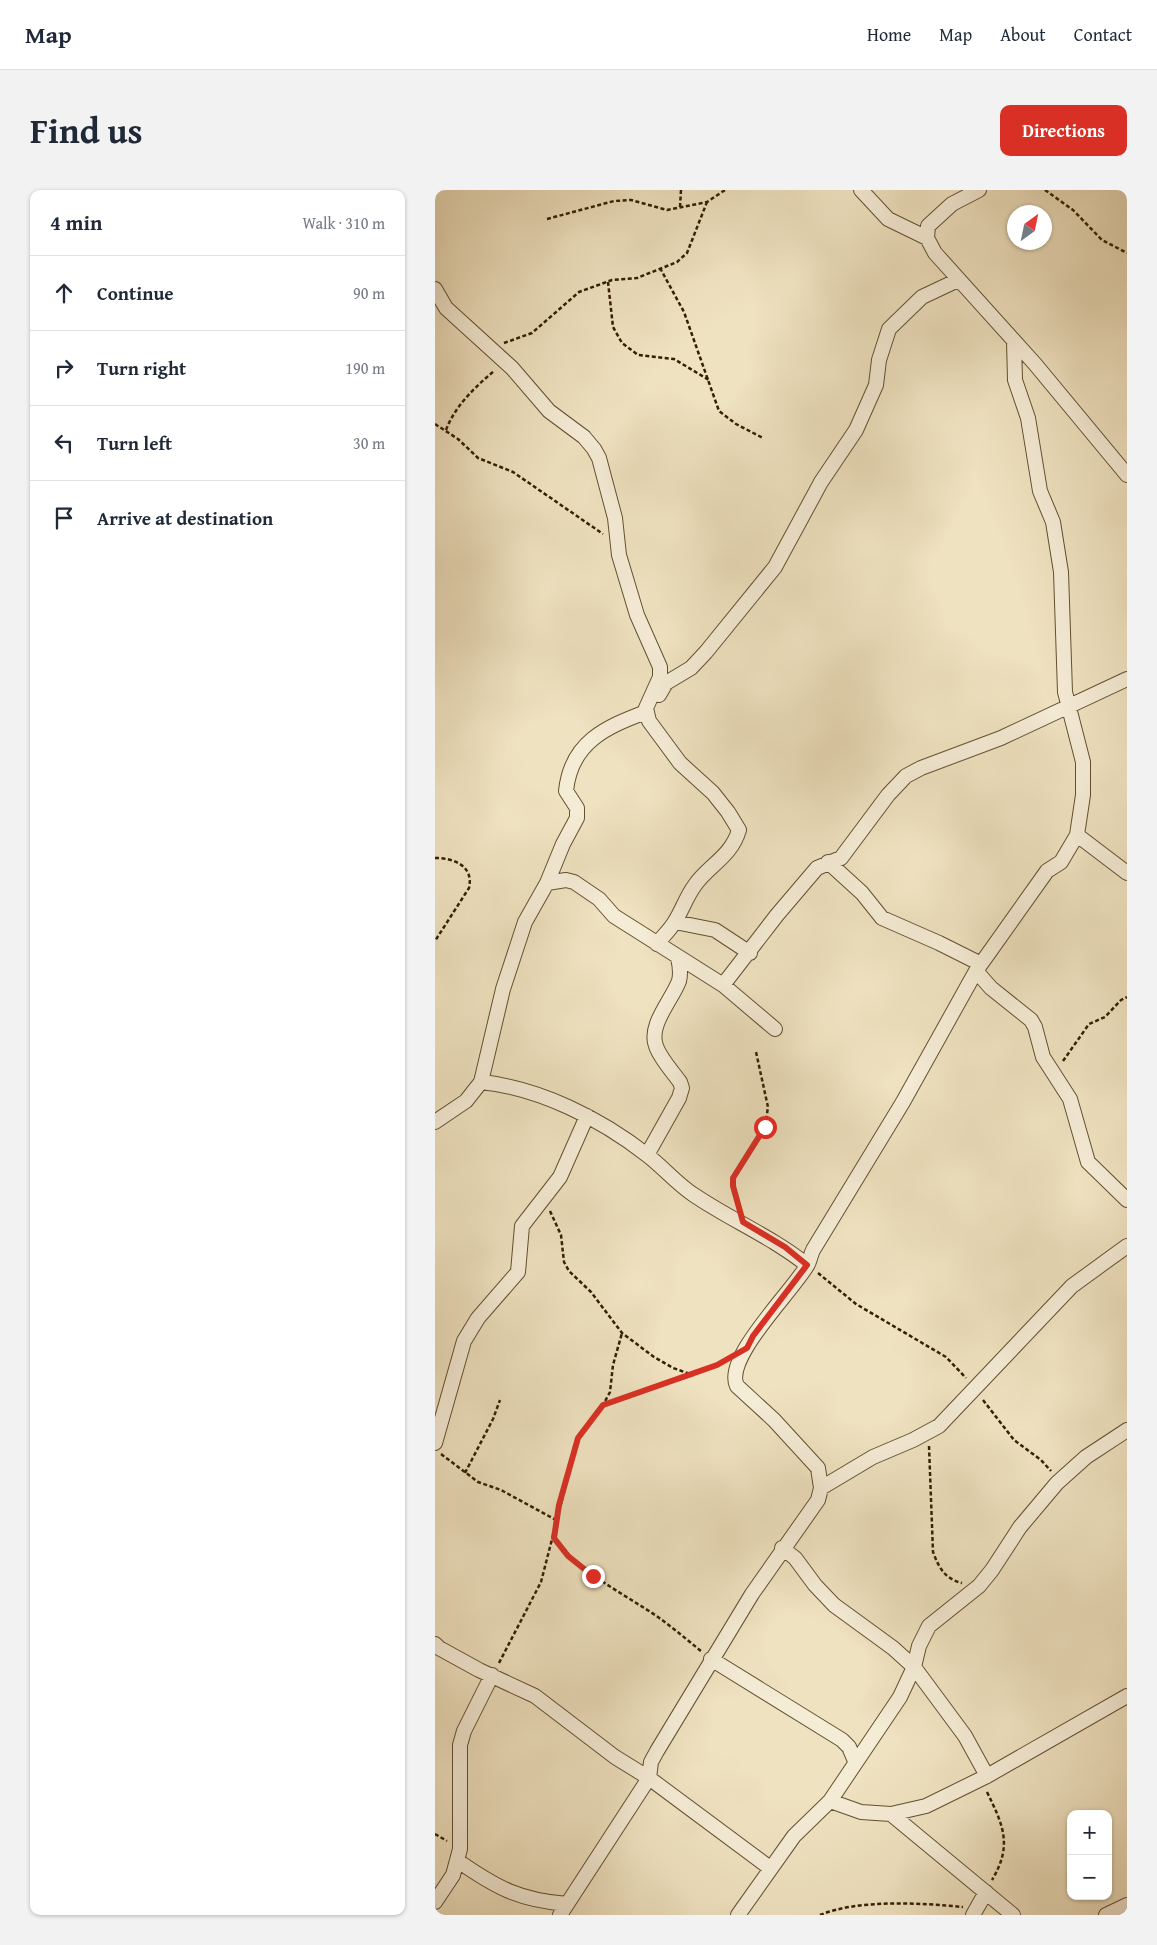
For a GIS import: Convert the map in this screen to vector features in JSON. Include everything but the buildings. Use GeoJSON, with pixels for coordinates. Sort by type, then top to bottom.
{"type":"FeatureCollection","features":[{"type":"Feature","properties":{"kind":"street"},"geometry":{"type":"LineString","coordinates":[[861,190],[888,219],[927,238],[935,253],[1014,340],[1127,475]]}},
{"type":"Feature","properties":{"kind":"street"},"geometry":{"type":"LineString","coordinates":[[927,238],[929,226],[933,221],[952,204],[979,190]]}},
{"type":"Feature","properties":{"kind":"street"},"geometry":{"type":"LineString","coordinates":[[435,1122],[466,1101],[481,1082],[503,989],[525,922],[547,883],[578,815],[577,808],[566,791],[568,778],[580,750],[589,741],[616,723],[648,707],[661,694],[672,678],[691,668],[775,567],[821,482],[856,430],[876,385],[879,360],[889,329],[922,297],[958,280]]}},
{"type":"Feature","properties":{"kind":"street"},"geometry":{"type":"LineString","coordinates":[[435,289],[446,308],[491,348],[549,411],[584,437],[594,449],[599,458],[615,518],[619,545],[637,615],[660,667],[660,677],[648,707],[655,730],[680,763],[713,792],[739,830],[736,840],[726,853],[697,882],[687,895],[675,922],[657,944]]}},
{"type":"Feature","properties":{"kind":"street"},"geometry":{"type":"LineString","coordinates":[[458,1861],[490,1883],[513,1895],[542,1908],[564,1910],[649,1778],[651,1762],[711,1659],[783,1548],[818,1500],[821,1488],[818,1468],[774,1420],[737,1386],[735,1375],[753,1336],[807,1265],[813,1250],[903,1102],[979,967],[1047,871],[1061,862],[1067,855],[1077,835],[1083,794],[1083,762],[1065,692],[1061,572],[1053,522],[1040,491],[1028,418],[1015,380],[1014,340]]}},
{"type":"Feature","properties":{"kind":"street"},"geometry":{"type":"LineString","coordinates":[[723,985],[817,868],[841,858],[888,795],[906,776],[921,768],[1001,738],[1069,708],[1127,679]]}},
{"type":"Feature","properties":{"kind":"street"},"geometry":{"type":"LineString","coordinates":[[1077,835],[1127,873]]}},
{"type":"Feature","properties":{"kind":"street"},"geometry":{"type":"LineString","coordinates":[[828,862],[862,893],[882,918],[939,942],[979,967],[991,988],[1031,1020],[1043,1057],[1070,1099],[1088,1162],[1127,1200]]}},
{"type":"Feature","properties":{"kind":"street"},"geometry":{"type":"LineString","coordinates":[[547,883],[566,880],[574,882],[599,899],[615,916],[723,985],[775,1029]]}},
{"type":"Feature","properties":{"kind":"street"},"geometry":{"type":"LineString","coordinates":[[675,922],[715,930],[750,953]]}},
{"type":"Feature","properties":{"kind":"street"},"geometry":{"type":"LineString","coordinates":[[647,1155],[679,1098],[682,1088],[680,1082],[656,1047],[654,1037],[656,1027],[679,981],[681,971],[678,958]]}},
{"type":"Feature","properties":{"kind":"street"},"geometry":{"type":"LineString","coordinates":[[481,1082],[507,1085],[587,1116],[647,1155],[693,1194],[785,1247],[807,1265]]}},
{"type":"Feature","properties":{"kind":"street"},"geometry":{"type":"LineString","coordinates":[[438,1448],[464,1341],[478,1318],[514,1278],[517,1272],[522,1226],[560,1177],[587,1116]]}},
{"type":"Feature","properties":{"kind":"street"},"geometry":{"type":"LineString","coordinates":[[821,1488],[873,1456],[939,1426],[1072,1286],[1127,1246]]}},
{"type":"Feature","properties":{"kind":"street"},"geometry":{"type":"LineString","coordinates":[[738,1915],[794,1836],[830,1801],[855,1761],[900,1697],[914,1667],[919,1646],[929,1626],[979,1586],[992,1570],[1020,1527],[1057,1483],[1086,1457],[1127,1430]]}},
{"type":"Feature","properties":{"kind":"street"},"geometry":{"type":"LineString","coordinates":[[783,1548],[795,1558],[815,1585],[834,1604],[893,1648],[914,1667],[965,1736],[984,1777]]}},
{"type":"Feature","properties":{"kind":"street"},"geometry":{"type":"LineString","coordinates":[[435,1644],[439,1648],[535,1696],[615,1757],[649,1778],[770,1868]]}},
{"type":"Feature","properties":{"kind":"street"},"geometry":{"type":"LineString","coordinates":[[711,1659],[841,1740],[849,1747],[855,1761]]}},
{"type":"Feature","properties":{"kind":"street"},"geometry":{"type":"LineString","coordinates":[[435,1902],[453,1875],[458,1861],[461,1824],[460,1745],[464,1731],[492,1675]]}},
{"type":"Feature","properties":{"kind":"street"},"geometry":{"type":"LineString","coordinates":[[830,1801],[861,1812],[891,1814],[926,1806],[984,1777],[1127,1696]]}},
{"type":"Feature","properties":{"kind":"street"},"geometry":{"type":"LineString","coordinates":[[891,1814],[1013,1915]]}},
{"type":"Feature","properties":{"kind":"street"},"geometry":{"type":"LineString","coordinates":[[975,1911],[986,1892]]}},
{"type":"Feature","properties":{"kind":"street"},"geometry":{"type":"LineString","coordinates":[[1106,1915],[1127,1905]]}},
{"type":"Feature","properties":{"kind":"path"},"geometry":{"type":"LineString","coordinates":[[679,207],[681,190]]}},
{"type":"Feature","properties":{"kind":"path"},"geometry":{"type":"LineString","coordinates":[[547,219],[614,202],[631,200],[667,210],[707,202],[725,190]]}},
{"type":"Feature","properties":{"kind":"path"},"geometry":{"type":"LineString","coordinates":[[1045,190],[1073,210],[1102,240],[1127,253]]}},
{"type":"Feature","properties":{"kind":"path"},"geometry":{"type":"LineString","coordinates":[[491,348],[532,333],[579,292],[608,282],[637,278],[677,262],[687,253],[707,202]]}},
{"type":"Feature","properties":{"kind":"path"},"geometry":{"type":"LineString","coordinates":[[660,268],[684,312],[719,411],[736,424],[763,438]]}},
{"type":"Feature","properties":{"kind":"path"},"geometry":{"type":"LineString","coordinates":[[608,282],[613,327],[622,343],[638,355],[674,359],[709,380]]}},
{"type":"Feature","properties":{"kind":"path"},"geometry":{"type":"LineString","coordinates":[[446,430],[450,420],[465,399],[505,362]]}},
{"type":"Feature","properties":{"kind":"path"},"geometry":{"type":"LineString","coordinates":[[435,424],[446,430],[477,458],[513,472],[619,545]]}},
{"type":"Feature","properties":{"kind":"path"},"geometry":{"type":"LineString","coordinates":[[435,858],[453,859],[467,870],[471,878],[469,888],[435,941]]}},
{"type":"Feature","properties":{"kind":"path"},"geometry":{"type":"LineString","coordinates":[[1054,1074],[1089,1024],[1105,1017],[1121,1000],[1127,997]]}},
{"type":"Feature","properties":{"kind":"path"},"geometry":{"type":"LineString","coordinates":[[743,1222],[733,1186],[733,1178],[765,1127],[768,1107],[756,1052]]}},
{"type":"Feature","properties":{"kind":"path"},"geometry":{"type":"LineString","coordinates":[[545,1198],[561,1235],[564,1262],[569,1271],[591,1292],[621,1333],[654,1358],[673,1368],[693,1375]]}},
{"type":"Feature","properties":{"kind":"path"},"geometry":{"type":"LineString","coordinates":[[807,1265],[856,1304],[946,1357],[975,1389],[1014,1440],[1041,1460],[1057,1483]]}},
{"type":"Feature","properties":{"kind":"path"},"geometry":{"type":"LineString","coordinates":[[492,1675],[541,1582],[554,1538],[578,1438],[603,1405],[612,1383],[613,1365],[621,1333]]}},
{"type":"Feature","properties":{"kind":"path"},"geometry":{"type":"LineString","coordinates":[[603,1405],[693,1375],[717,1365],[747,1348]]}},
{"type":"Feature","properties":{"kind":"path"},"geometry":{"type":"LineString","coordinates":[[465,1473],[493,1419],[500,1400]]}},
{"type":"Feature","properties":{"kind":"path"},"geometry":{"type":"LineString","coordinates":[[928,1432],[933,1552],[938,1567],[953,1581],[979,1586]]}},
{"type":"Feature","properties":{"kind":"path"},"geometry":{"type":"LineString","coordinates":[[438,1448],[465,1473],[478,1482],[501,1490],[557,1520]]}},
{"type":"Feature","properties":{"kind":"path"},"geometry":{"type":"LineString","coordinates":[[554,1538],[568,1556],[593,1576],[656,1616],[711,1659]]}},
{"type":"Feature","properties":{"kind":"path"},"geometry":{"type":"LineString","coordinates":[[984,1777],[1000,1820],[1005,1843],[1001,1862],[986,1892]]}},
{"type":"Feature","properties":{"kind":"path"},"geometry":{"type":"LineString","coordinates":[[820,1915],[833,1910],[869,1906],[930,1904],[975,1911]]}},
{"type":"Feature","properties":{"kind":"route"},"geometry":{"type":"LineString","coordinates":[[593,1576],[568,1556],[554,1538],[559,1505],[578,1438],[603,1405],[693,1375],[717,1365],[747,1348],[753,1336],[807,1265],[785,1247],[743,1222],[733,1186],[733,1178],[765,1127]]}}]}
